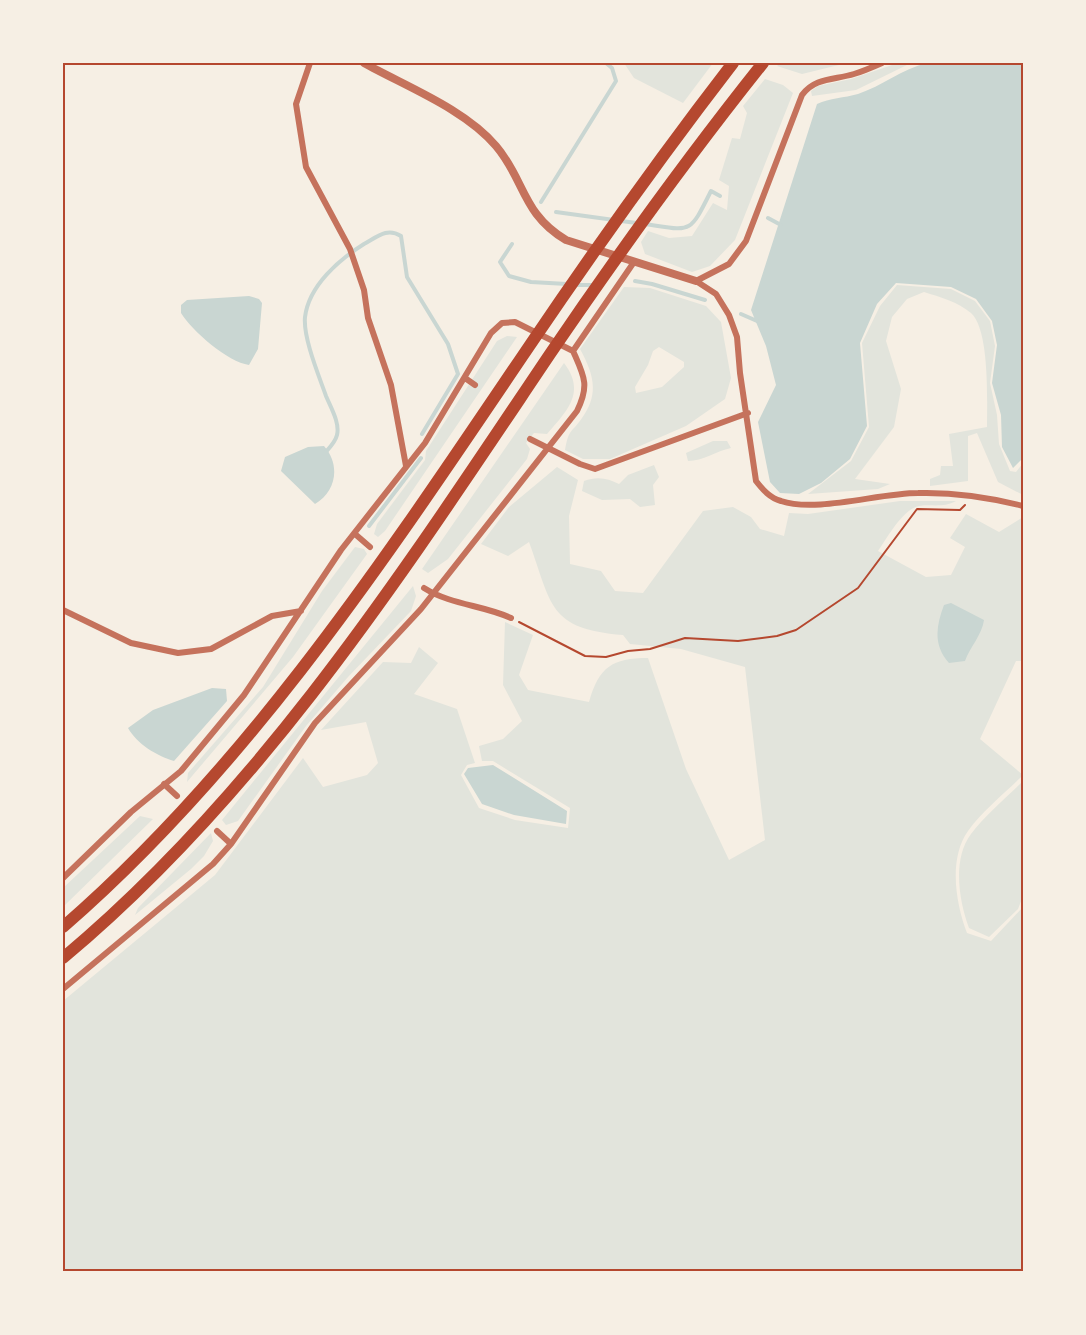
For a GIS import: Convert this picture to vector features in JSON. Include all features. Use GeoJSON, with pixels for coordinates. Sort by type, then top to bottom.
{"type":"FeatureCollection","features":[{"type":"Feature","properties":{"kind":"highway"},"geometry":{"type":"LineString","coordinates":[[63,927],[160,836],[245,739],[317,650],[388,554],[532,342],[674,140],[733,63]]}},
{"type":"Feature","properties":{"kind":"highway"},"geometry":{"type":"LineString","coordinates":[[63,958],[175,852],[261,757],[403,572],[695,148],[763,63]]}},
{"type":"Feature","properties":{"kind":"street"},"geometry":{"type":"LineString","coordinates":[[310,63],[296,104],[306,167],[351,251],[364,290],[368,318],[391,385],[406,466]]}},
{"type":"Feature","properties":{"kind":"street"},"geometry":{"type":"LineString","coordinates":[[364,63],[456,113],[479,129],[508,163],[524,196],[549,230],[566,240],[696,281],[716,294],[729,315],[737,337],[756,481],[767,494],[781,501],[804,505],[916,493],[974,496],[1023,506]]}},
{"type":"Feature","properties":{"kind":"street"},"geometry":{"type":"LineString","coordinates":[[696,281],[729,264],[746,241],[802,95],[807,88],[814,82],[853,75],[882,63]]}},
{"type":"Feature","properties":{"kind":"street"},"geometry":{"type":"LineString","coordinates":[[573,351],[634,262]]}},
{"type":"Feature","properties":{"kind":"street"},"geometry":{"type":"LineString","coordinates":[[63,878],[131,812],[182,771],[244,695],[341,550],[425,443],[491,333],[502,323],[515,322],[573,351],[586,381],[585,395],[577,411],[433,594],[315,723],[231,844],[196,879],[63,990]]}},
{"type":"Feature","properties":{"kind":"street"},"geometry":{"type":"LineString","coordinates":[[465,378],[475,385]]}},
{"type":"Feature","properties":{"kind":"street"},"geometry":{"type":"LineString","coordinates":[[530,439],[580,465],[595,469],[748,413]]}},
{"type":"Feature","properties":{"kind":"street"},"geometry":{"type":"LineString","coordinates":[[355,534],[370,547]]}},
{"type":"Feature","properties":{"kind":"street"},"geometry":{"type":"LineString","coordinates":[[424,588],[433,594],[474,608],[490,609],[511,618]]}},
{"type":"Feature","properties":{"kind":"street"},"geometry":{"type":"LineString","coordinates":[[63,610],[131,643],[178,653],[211,649],[272,616],[301,611]]}},
{"type":"Feature","properties":{"kind":"street"},"geometry":{"type":"LineString","coordinates":[[165,784],[177,796]]}},
{"type":"Feature","properties":{"kind":"street"},"geometry":{"type":"LineString","coordinates":[[217,831],[231,844]]}},
{"type":"Feature","properties":{"kind":"path"},"geometry":{"type":"LineString","coordinates":[[511,618],[585,656],[606,657],[628,651],[650,649],[685,638],[738,641],[777,636],[803,626],[858,588],[917,510],[960,510],[974,496]]}},
{"type":"Feature","properties":{"kind":"shaded area"},"geometry":{"type":"Polygon","coordinates":[[[624,63],[713,63],[683,103],[634,78],[624,63]]]}},
{"type":"Feature","properties":{"kind":"shaded area"},"geometry":{"type":"Polygon","coordinates":[[[780,63],[847,63],[802,74],[777,66],[780,63]]]}},
{"type":"Feature","properties":{"kind":"shaded area"},"geometry":{"type":"Polygon","coordinates":[[[898,63],[911,63],[856,90],[812,96],[811,91],[818,86],[851,79],[898,63]]]}},
{"type":"Feature","properties":{"kind":"shaded area"},"geometry":{"type":"Polygon","coordinates":[[[927,63],[1023,63],[1023,458],[1013,468],[1002,447],[1001,415],[992,383],[997,345],[992,321],[976,299],[951,287],[896,283],[877,304],[860,343],[867,426],[850,459],[821,483],[799,494],[780,493],[770,482],[758,422],[776,385],[766,346],[751,310],[817,104],[858,94],[909,69],[927,63]]]}},
{"type":"Feature","properties":{"kind":"shaded area"},"geometry":{"type":"Polygon","coordinates":[[[765,79],[783,85],[793,93],[735,240],[710,266],[692,272],[645,254],[641,242],[648,231],[669,238],[692,236],[713,203],[727,210],[729,186],[719,180],[732,138],[740,139],[747,113],[743,106],[765,79]]]}},
{"type":"Feature","properties":{"kind":"shaded area"},"geometry":{"type":"Polygon","coordinates":[[[897,285],[951,289],[975,301],[990,321],[995,346],[990,383],[997,415],[999,444],[1010,471],[1016,472],[1023,463],[1023,495],[998,482],[977,433],[968,436],[968,481],[930,486],[930,479],[940,475],[941,466],[953,466],[949,434],[987,427],[987,384],[982,334],[971,313],[949,300],[924,292],[907,299],[892,317],[886,341],[901,389],[894,427],[855,479],[890,484],[878,489],[808,494],[851,461],[869,427],[862,343],[880,306],[897,285]]]}},
{"type":"Feature","properties":{"kind":"shaded area"},"geometry":{"type":"Polygon","coordinates":[[[624,287],[650,288],[706,306],[721,322],[731,378],[725,399],[686,426],[610,459],[583,459],[565,450],[569,434],[588,409],[593,392],[591,375],[580,349],[624,287]],[[659,347],[653,351],[635,387],[636,393],[662,387],[684,367],[684,362],[659,347]]]}},
{"type":"Feature","properties":{"kind":"shaded area"},"geometry":{"type":"Polygon","coordinates":[[[249,296],[259,299],[262,303],[258,349],[249,365],[240,363],[211,345],[181,313],[181,305],[187,300],[249,296]]]}},
{"type":"Feature","properties":{"kind":"shaded area"},"geometry":{"type":"Polygon","coordinates":[[[507,336],[517,337],[385,531],[378,537],[374,534],[377,524],[425,460],[426,451],[497,341],[507,336]]]}},
{"type":"Feature","properties":{"kind":"shaded area"},"geometry":{"type":"Polygon","coordinates":[[[564,363],[574,383],[574,392],[562,417],[547,434],[534,433],[526,443],[530,449],[527,459],[448,559],[428,573],[422,569],[564,363]]]}},
{"type":"Feature","properties":{"kind":"shaded area"},"geometry":{"type":"Polygon","coordinates":[[[713,441],[727,441],[731,448],[688,461],[686,453],[713,441]]]}},
{"type":"Feature","properties":{"kind":"shaded area"},"geometry":{"type":"Polygon","coordinates":[[[324,446],[333,461],[334,478],[328,493],[315,504],[281,471],[285,457],[308,447],[324,446]]]}},
{"type":"Feature","properties":{"kind":"shaded area"},"geometry":{"type":"Polygon","coordinates":[[[654,465],[659,477],[653,485],[655,505],[640,507],[630,499],[602,500],[582,491],[584,481],[602,478],[619,484],[628,475],[654,465]]]}},
{"type":"Feature","properties":{"kind":"shaded area"},"geometry":{"type":"Polygon","coordinates":[[[557,467],[578,480],[569,516],[570,564],[601,571],[615,591],[643,593],[703,511],[733,507],[751,517],[760,529],[784,536],[789,513],[808,514],[900,501],[956,501],[913,508],[896,525],[878,551],[926,577],[951,575],[965,547],[950,538],[966,514],[999,532],[1023,517],[1023,661],[1016,661],[980,739],[1023,775],[987,809],[968,831],[958,855],[956,882],[967,933],[991,941],[1023,907],[1023,1272],[63,1272],[63,1001],[215,875],[303,758],[323,787],[367,775],[378,763],[366,722],[321,730],[383,662],[411,663],[419,647],[438,663],[414,694],[457,709],[475,763],[467,765],[461,775],[479,808],[515,820],[568,828],[570,808],[493,761],[482,761],[479,746],[503,739],[522,721],[503,685],[505,622],[533,635],[519,675],[528,690],[589,702],[597,680],[609,667],[625,660],[648,658],[686,769],[729,860],[765,840],[745,667],[681,649],[630,644],[623,635],[580,627],[566,620],[556,610],[549,598],[529,542],[508,556],[481,544],[509,507],[557,467]]]}},
{"type":"Feature","properties":{"kind":"shaded area"},"geometry":{"type":"Polygon","coordinates":[[[355,547],[364,549],[367,554],[293,657],[187,782],[188,773],[263,687],[322,591],[355,547]]]}},
{"type":"Feature","properties":{"kind":"shaded area"},"geometry":{"type":"Polygon","coordinates":[[[413,586],[416,596],[411,611],[348,677],[306,726],[238,821],[226,825],[222,820],[413,586]]]}},
{"type":"Feature","properties":{"kind":"shaded area"},"geometry":{"type":"Polygon","coordinates":[[[951,603],[984,620],[981,631],[965,661],[949,663],[940,649],[937,635],[944,605],[951,603]]]}},
{"type":"Feature","properties":{"kind":"shaded area"},"geometry":{"type":"Polygon","coordinates":[[[212,688],[226,689],[227,701],[174,761],[148,749],[128,728],[153,710],[212,688]]]}},
{"type":"Feature","properties":{"kind":"shaded area"},"geometry":{"type":"Polygon","coordinates":[[[493,765],[567,811],[566,824],[514,815],[482,804],[464,774],[468,768],[493,765]]]}},
{"type":"Feature","properties":{"kind":"shaded area"},"geometry":{"type":"Polygon","coordinates":[[[1023,781],[1023,896],[1018,909],[989,937],[969,928],[960,893],[961,855],[971,834],[989,813],[1023,781]]]}},
{"type":"Feature","properties":{"kind":"shaded area"},"geometry":{"type":"Polygon","coordinates":[[[140,816],[153,819],[63,907],[63,888],[140,816]]]}},
{"type":"Feature","properties":{"kind":"shaded area"},"geometry":{"type":"Polygon","coordinates":[[[211,833],[213,841],[204,856],[135,915],[138,908],[211,833]]]}},
{"type":"Feature","properties":{"kind":"waterway"},"geometry":{"type":"LineString","coordinates":[[541,202],[616,81],[612,68],[606,63]]}},
{"type":"Feature","properties":{"kind":"waterway"},"geometry":{"type":"LineString","coordinates":[[645,224],[672,228],[687,227],[698,216],[711,191],[720,196]]}},
{"type":"Feature","properties":{"kind":"waterway"},"geometry":{"type":"LineString","coordinates":[[556,212],[614,220]]}},
{"type":"Feature","properties":{"kind":"waterway"},"geometry":{"type":"LineString","coordinates":[[768,218],[781,225]]}},
{"type":"Feature","properties":{"kind":"waterway"},"geometry":{"type":"LineString","coordinates":[[621,221],[637,223]]}},
{"type":"Feature","properties":{"kind":"waterway"},"geometry":{"type":"LineString","coordinates":[[324,454],[332,445],[338,430],[309,346],[305,326],[308,305],[319,284],[345,257],[378,236],[391,232],[401,236],[407,277],[448,344],[458,374],[422,434]]}},
{"type":"Feature","properties":{"kind":"waterway"},"geometry":{"type":"LineString","coordinates":[[512,244],[500,262],[509,276],[531,282],[567,284]]}},
{"type":"Feature","properties":{"kind":"waterway"},"geometry":{"type":"LineString","coordinates":[[635,281],[705,300]]}},
{"type":"Feature","properties":{"kind":"waterway"},"geometry":{"type":"LineString","coordinates":[[575,285],[594,285]]}},
{"type":"Feature","properties":{"kind":"waterway"},"geometry":{"type":"LineString","coordinates":[[741,314],[757,321]]}},
{"type":"Feature","properties":{"kind":"waterway"},"geometry":{"type":"LineString","coordinates":[[369,526],[421,458]]}}]}
